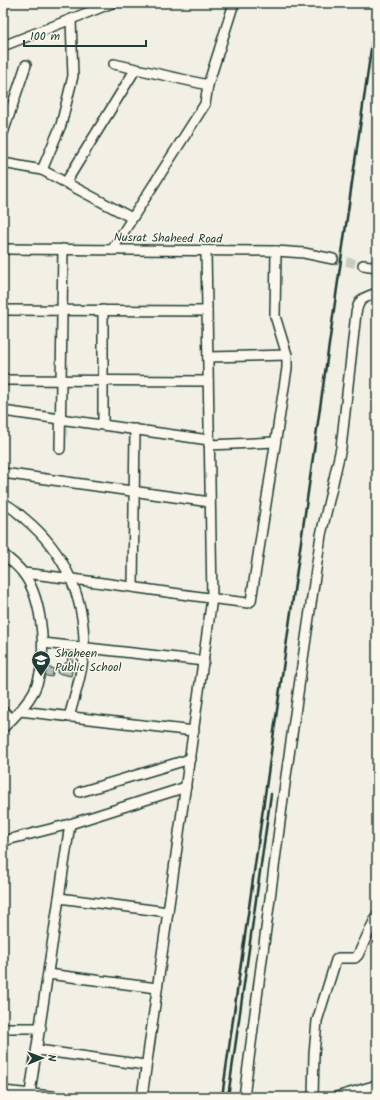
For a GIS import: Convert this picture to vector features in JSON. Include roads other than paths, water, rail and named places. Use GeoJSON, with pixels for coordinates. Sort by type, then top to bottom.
{"type":"FeatureCollection","features":[{"type":"Feature","properties":{"kind":"street"},"geometry":{"type":"LineString","coordinates":[[3,46],[71,20],[90,7],[112,3]]}},
{"type":"Feature","properties":{"kind":"street"},"geometry":{"type":"LineString","coordinates":[[112,250],[205,104],[208,85],[234,3]]}},
{"type":"Feature","properties":{"kind":"street"},"geometry":{"type":"LineString","coordinates":[[42,170],[61,125],[73,76],[71,20]]}},
{"type":"Feature","properties":{"kind":"street"},"geometry":{"type":"LineString","coordinates":[[114,64],[135,70],[208,85]]}},
{"type":"Feature","properties":{"kind":"street"},"geometry":{"type":"LineString","coordinates":[[3,133],[6,114],[26,65]]}},
{"type":"Feature","properties":{"kind":"street"},"geometry":{"type":"LineString","coordinates":[[66,182],[135,70]]}},
{"type":"Feature","properties":{"kind":"street"},"geometry":{"type":"LineString","coordinates":[[3,163],[42,170],[132,218]]}},
{"type":"Feature","properties":{"kind":"street","name":"Nusrat Shaheed Road"},"geometry":{"type":"LineString","coordinates":[[3,249],[276,251],[304,253],[333,259]]}},
{"type":"Feature","properties":{"kind":"street"},"geometry":{"type":"LineString","coordinates":[[60,449],[62,249]]}},
{"type":"Feature","properties":{"kind":"street"},"geometry":{"type":"LineString","coordinates":[[142,1097],[212,598],[206,250]]}},
{"type":"Feature","properties":{"kind":"street"},"geometry":{"type":"LineString","coordinates":[[23,573],[133,586],[212,598],[248,602],[251,601],[287,368],[287,355],[275,316],[276,251]]}},
{"type":"Feature","properties":{"kind":"street"},"geometry":{"type":"LineString","coordinates":[[363,265],[377,267]]}},
{"type":"Feature","properties":{"kind":"street"},"geometry":{"type":"LineString","coordinates":[[244,1097],[286,776],[320,542],[341,448],[356,313],[358,303],[363,298],[377,293]]}},
{"type":"Feature","properties":{"kind":"street"},"geometry":{"type":"LineString","coordinates":[[3,310],[207,311]]}},
{"type":"Feature","properties":{"kind":"street"},"geometry":{"type":"LineString","coordinates":[[103,310],[103,425]]}},
{"type":"Feature","properties":{"kind":"street"},"geometry":{"type":"LineString","coordinates":[[208,357],[287,355]]}},
{"type":"Feature","properties":{"kind":"street"},"geometry":{"type":"LineString","coordinates":[[3,380],[208,381]]}},
{"type":"Feature","properties":{"kind":"street"},"geometry":{"type":"LineString","coordinates":[[3,411],[135,429],[209,443],[276,442]]}},
{"type":"Feature","properties":{"kind":"street"},"geometry":{"type":"LineString","coordinates":[[133,586],[133,491],[135,429]]}},
{"type":"Feature","properties":{"kind":"street"},"geometry":{"type":"LineString","coordinates":[[3,473],[210,502]]}},
{"type":"Feature","properties":{"kind":"street"},"geometry":{"type":"LineString","coordinates":[[3,503],[16,511],[53,546],[71,578],[80,610],[84,648],[78,684],[69,717]]}},
{"type":"Feature","properties":{"kind":"street"},"geometry":{"type":"LineString","coordinates":[[3,728],[20,711],[34,691],[43,643],[35,602],[23,573],[5,559]]}},
{"type":"Feature","properties":{"kind":"street"},"geometry":{"type":"LineString","coordinates":[[43,643],[204,662]]}},
{"type":"Feature","properties":{"kind":"street"},"geometry":{"type":"LineString","coordinates":[[3,711],[12,719]]}},
{"type":"Feature","properties":{"kind":"street"},"geometry":{"type":"LineString","coordinates":[[20,711],[194,731]]}},
{"type":"Feature","properties":{"kind":"street"},"geometry":{"type":"LineString","coordinates":[[80,792],[190,759]]}},
{"type":"Feature","properties":{"kind":"street"},"geometry":{"type":"LineString","coordinates":[[3,841],[70,824],[186,787]]}},
{"type":"Feature","properties":{"kind":"street"},"geometry":{"type":"LineString","coordinates":[[30,1093],[38,1050],[70,824]]}},
{"type":"Feature","properties":{"kind":"street"},"geometry":{"type":"LineString","coordinates":[[59,898],[168,912]]}},
{"type":"Feature","properties":{"kind":"street"},"geometry":{"type":"LineString","coordinates":[[313,1097],[314,1054],[317,1021],[336,960],[338,958],[355,958],[358,955],[377,915]]}},
{"type":"Feature","properties":{"kind":"street"},"geometry":{"type":"LineString","coordinates":[[48,974],[157,988]]}},
{"type":"Feature","properties":{"kind":"street"},"geometry":{"type":"LineString","coordinates":[[3,1028],[41,1028]]}},
{"type":"Feature","properties":{"kind":"street"},"geometry":{"type":"LineString","coordinates":[[38,1050],[146,1065]]}},
{"type":"Feature","properties":{"kind":"street"},"geometry":{"type":"LineString","coordinates":[[336,1097],[377,1085]]}},
{"type":"Feature","properties":{"kind":"street"},"geometry":{"type":"LineString","coordinates":[[3,1091],[61,1097]]}},
{"type":"Feature","properties":{"kind":"tunnel"},"geometry":{"type":"LineString","coordinates":[[333,259],[363,265]]}},
{"type":"Feature","properties":{"kind":"railway"},"geometry":{"type":"LineString","coordinates":[[222,1097],[377,7]]}},
{"type":"Feature","properties":{"kind":"railway"},"geometry":{"type":"LineString","coordinates":[[228,1097],[271,794]]}},
{"type":"Feature","properties":{"kind":"place","name":"Shaheen Public School"},"geometry":{"type":"Point","coordinates":[41,677]}}]}
